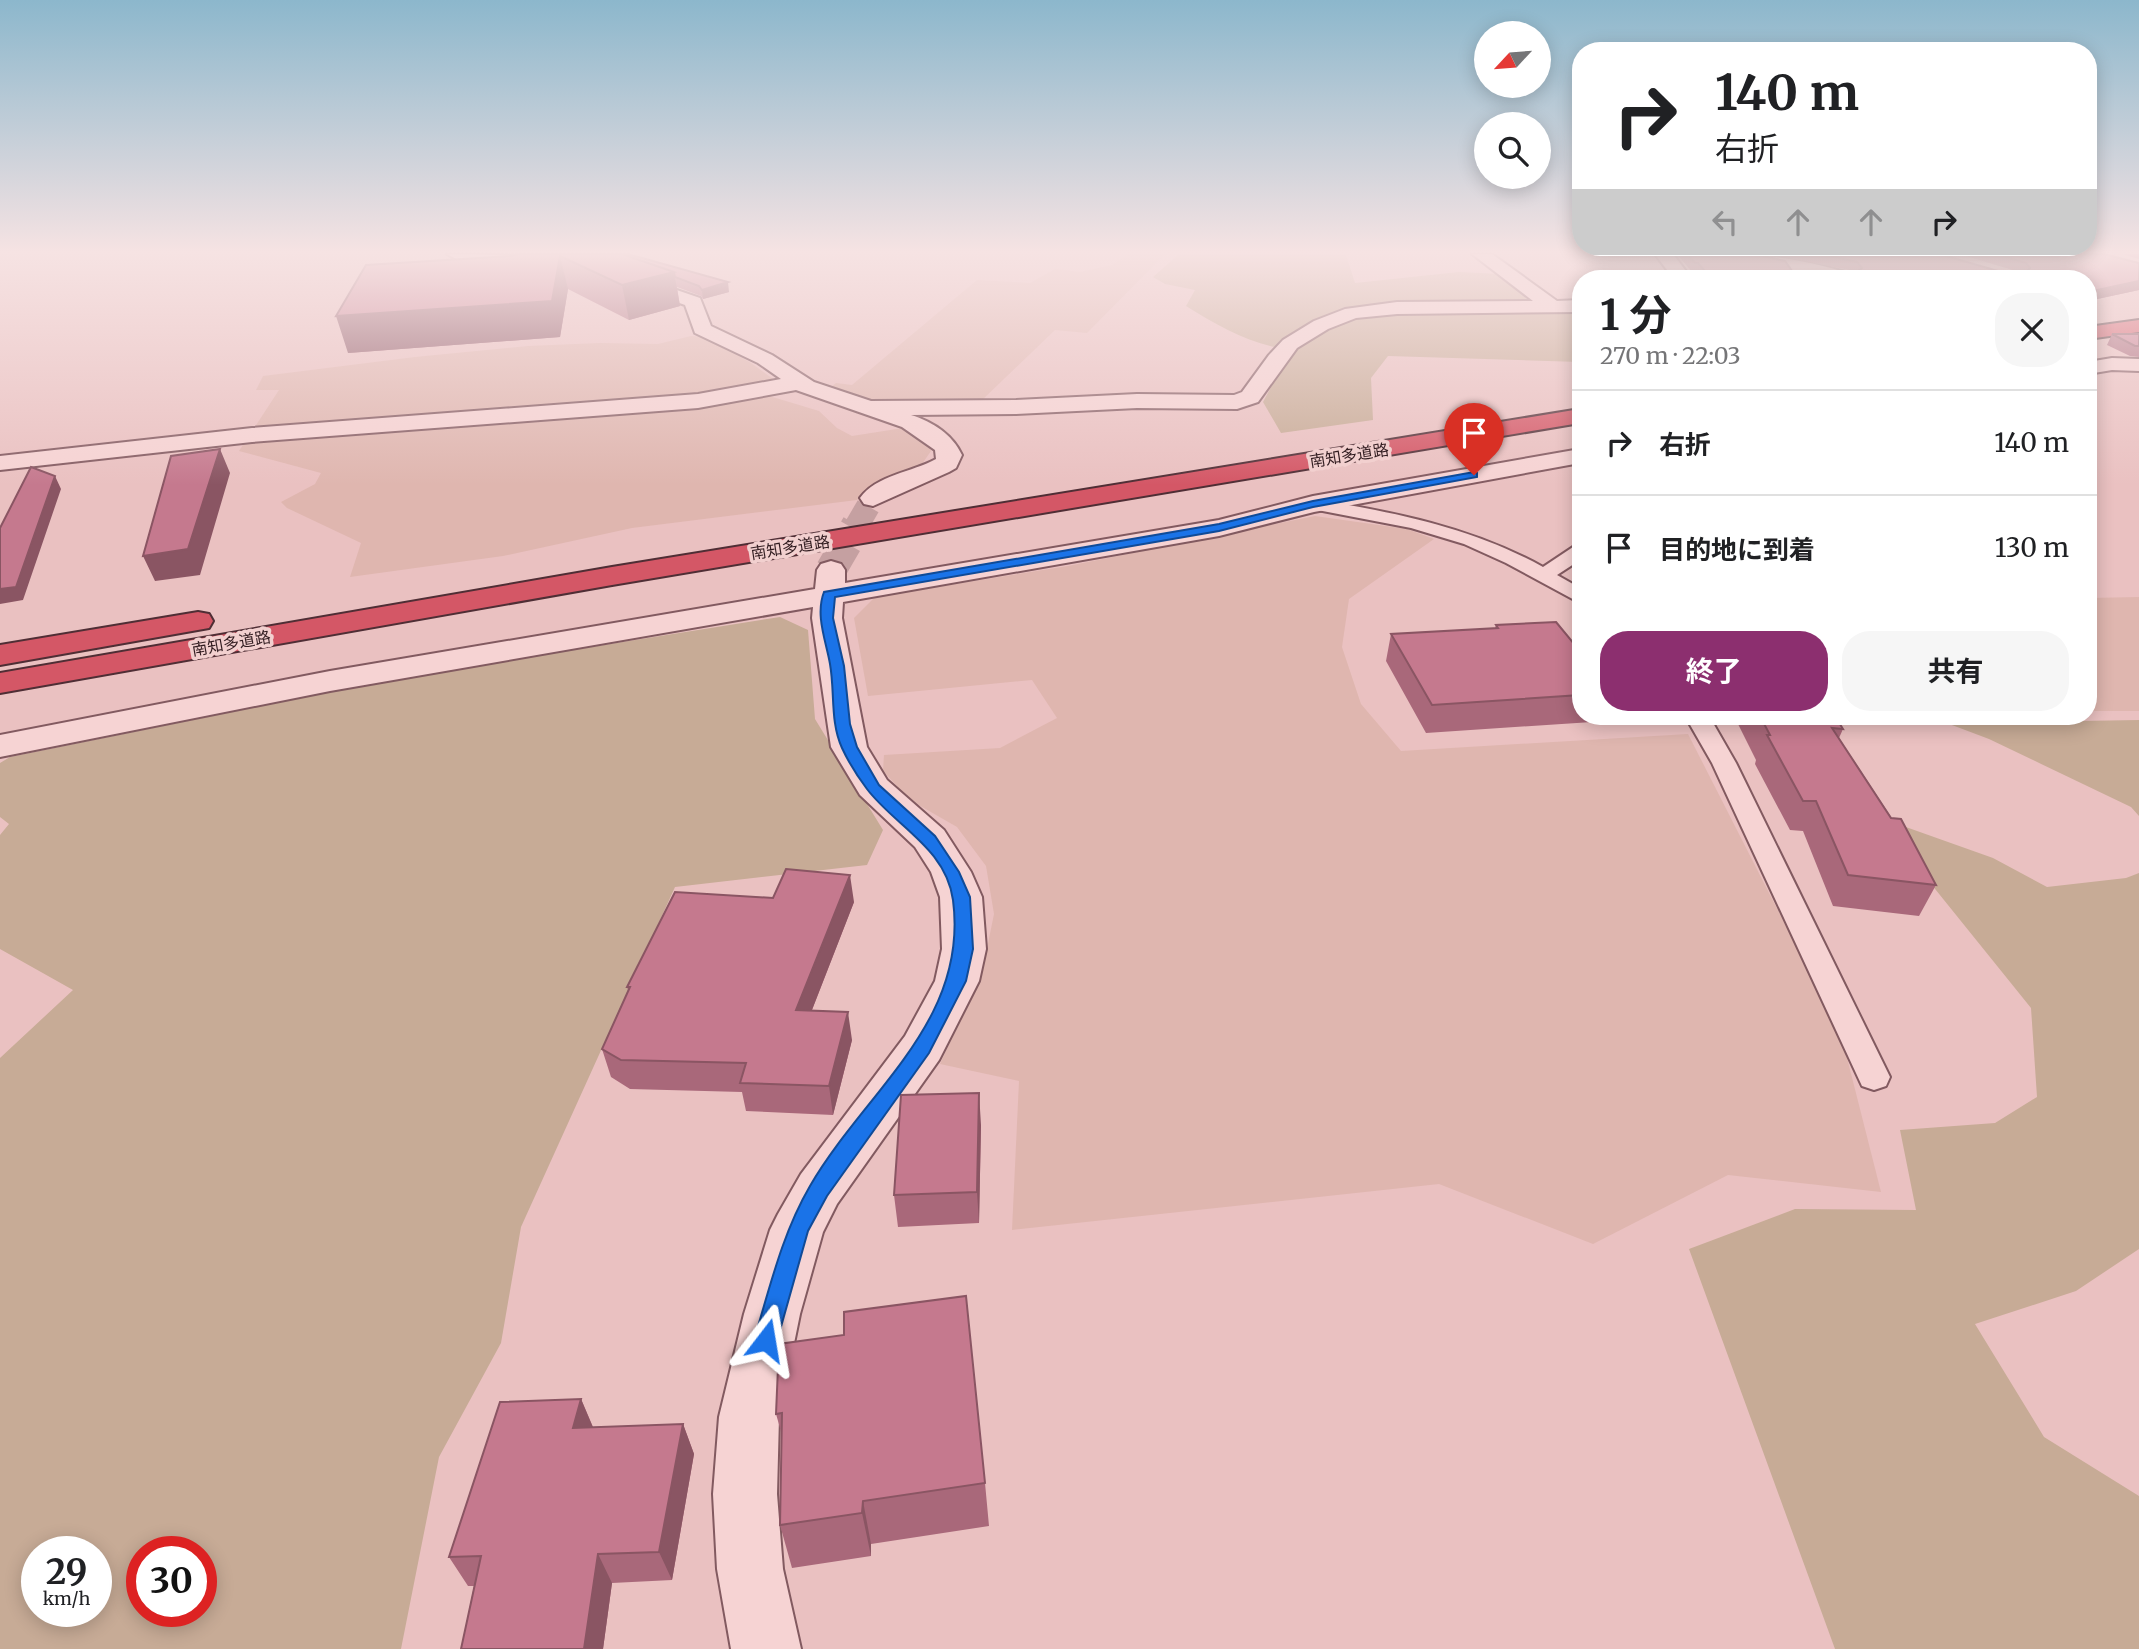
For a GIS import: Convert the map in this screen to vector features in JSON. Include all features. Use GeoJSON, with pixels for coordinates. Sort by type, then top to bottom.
{"type":"FeatureCollection","features":[{"type":"Feature","properties":{"kind":"highway","name":"南知多道路"},"geometry":{"type":"LineString","coordinates":[[341,597],[1162,463],[1572,400]]}},
{"type":"Feature","properties":{"kind":"highway","name":"南知多道路"},"geometry":{"type":"LineString","coordinates":[[0,683],[612,576],[1572,417]]}},
{"type":"Feature","properties":{"kind":"highway","name":"南知多道路"},"geometry":{"type":"LineString","coordinates":[[0,654],[219,618]]}},
{"type":"Feature","properties":{"kind":"street"},"geometry":{"type":"LineString","coordinates":[[706,331],[765,359],[787,372],[798,383],[925,429],[947,448],[950,455],[947,463],[890,487],[873,498]]}},
{"type":"Feature","properties":{"kind":"street"},"geometry":{"type":"LineString","coordinates":[[871,408],[1016,407],[1137,401],[1237,402],[1250,397],[1276,359],[1290,344],[1311,331]]}},
{"type":"Feature","properties":{"kind":"street"},"geometry":{"type":"LineString","coordinates":[[2097,363],[2129,365]]}},
{"type":"Feature","properties":{"kind":"street"},"geometry":{"type":"LineString","coordinates":[[0,463],[252,435],[698,401],[798,383]]}},
{"type":"Feature","properties":{"kind":"street"},"geometry":{"type":"LineString","coordinates":[[0,746],[830,582],[1219,528],[1313,504],[1572,457]]}},
{"type":"Feature","properties":{"kind":"street"},"geometry":{"type":"LineString","coordinates":[[766,1649],[750,1569],[745,1494],[749,1417],[772,1314],[803,1220],[819,1189],[922,1048],[957,981],[964,949],[961,897],[951,872],[930,839],[873,787],[849,747],[842,724],[837,666],[827,618],[830,582]]}},
{"type":"Feature","properties":{"kind":"lane"},"geometry":{"type":"LineString","coordinates":[[1313,504],[1425,526],[1472,540],[1544,575],[1572,592]]}},
{"type":"Feature","properties":{"kind":"lane"},"geometry":{"type":"LineString","coordinates":[[1544,575],[1572,556]]}},
{"type":"Feature","properties":{"kind":"lane"},"geometry":{"type":"LineString","coordinates":[[1702,725],[1724,763],[1874,1077]]}},
{"type":"Feature","properties":{"kind":"shaded area"},"geometry":{"type":"Polygon","coordinates":[[[916,331],[1054,331],[980,402],[877,405],[827,390],[836,383],[852,385],[916,331]]]}},
{"type":"Feature","properties":{"kind":"shaded area"},"geometry":{"type":"Polygon","coordinates":[[[1231,331],[1572,331],[1572,362],[1388,356],[1371,378],[1373,420],[1281,433],[1263,402],[1291,350],[1249,339],[1231,331]]]}},
{"type":"Feature","properties":{"kind":"shaded area"},"geometry":{"type":"Polygon","coordinates":[[[691,336],[706,337],[773,379],[753,387],[766,395],[819,411],[837,428],[852,436],[903,428],[923,437],[931,451],[922,464],[867,488],[857,500],[632,528],[503,556],[350,577],[361,543],[287,508],[281,502],[315,484],[321,473],[239,451],[279,390],[256,390],[263,376],[528,346],[658,344],[691,336]]]}},
{"type":"Feature","properties":{"kind":"shaded area"},"geometry":{"type":"Polygon","coordinates":[[[1315,516],[1407,529],[1434,539],[1349,599],[1342,647],[1361,704],[1401,751],[1688,734],[1841,1034],[1881,1192],[1728,1175],[1593,1244],[1439,1184],[1012,1230],[1019,1081],[940,1064],[983,968],[994,914],[986,866],[957,827],[910,800],[883,771],[884,755],[1000,748],[1057,718],[1032,680],[868,696],[854,618],[875,597],[1068,566],[1315,516]]]}},
{"type":"Feature","properties":{"kind":"shaded area"},"geometry":{"type":"Polygon","coordinates":[[[2139,597],[2139,711],[2097,711],[2097,598],[2139,597]]]}},
{"type":"Feature","properties":{"kind":"shaded area"},"geometry":{"type":"Polygon","coordinates":[[[780,617],[808,630],[815,719],[883,830],[867,865],[675,887],[521,1227],[501,1343],[439,1457],[401,1649],[0,1649],[0,1058],[73,990],[0,949],[0,835],[9,824],[0,817],[0,763],[10,757],[409,676],[780,617]]]}},
{"type":"Feature","properties":{"kind":"shaded area"},"geometry":{"type":"Polygon","coordinates":[[[2139,720],[2139,816],[2131,807],[1989,739],[1952,725],[2097,725],[2097,721],[2139,720]]]}},
{"type":"Feature","properties":{"kind":"shaded area"},"geometry":{"type":"Polygon","coordinates":[[[1903,826],[1993,858],[2047,887],[2126,878],[2139,873],[2139,1249],[2076,1291],[1975,1324],[2044,1437],[2139,1496],[2139,1649],[1835,1649],[1689,1249],[1795,1209],[1916,1210],[1900,1130],[1995,1123],[2037,1097],[2031,1008],[1923,874],[1903,826]]]}},
{"type":"Feature","properties":{"kind":"building"},"geometry":{"type":"Polygon","coordinates":[[[2112,334],[2139,334],[2139,346],[2135,346],[2112,334]]]}},
{"type":"Feature","properties":{"kind":"building"},"geometry":{"type":"Polygon","coordinates":[[[220,449],[188,549],[143,556],[171,456],[220,449]]]}},
{"type":"Feature","properties":{"kind":"building"},"geometry":{"type":"Polygon","coordinates":[[[31,467],[55,476],[16,587],[0,589],[0,528],[31,467]]]}},
{"type":"Feature","properties":{"kind":"building"},"geometry":{"type":"Polygon","coordinates":[[[1556,622],[1572,641],[1572,696],[1432,705],[1391,634],[1498,628],[1496,625],[1556,622]]]}},
{"type":"Feature","properties":{"kind":"building"},"geometry":{"type":"Polygon","coordinates":[[[1765,725],[1841,725],[1843,729],[1832,728],[1891,818],[1901,819],[1936,885],[1848,875],[1816,801],[1803,801],[1767,735],[1770,735],[1765,725]]]}},
{"type":"Feature","properties":{"kind":"building"},"geometry":{"type":"Polygon","coordinates":[[[786,869],[850,875],[796,1010],[848,1012],[829,1086],[740,1083],[746,1063],[621,1060],[602,1049],[630,987],[627,987],[675,892],[773,898],[786,869]]]}},
{"type":"Feature","properties":{"kind":"building"},"geometry":{"type":"Polygon","coordinates":[[[979,1093],[977,1192],[894,1195],[901,1095],[979,1093]]]}},
{"type":"Feature","properties":{"kind":"building"},"geometry":{"type":"Polygon","coordinates":[[[966,1296],[985,1483],[863,1501],[862,1513],[780,1525],[782,1413],[776,1414],[779,1344],[844,1335],[844,1312],[966,1296]]]}},
{"type":"Feature","properties":{"kind":"building"},"geometry":{"type":"Polygon","coordinates":[[[581,1399],[573,1428],[683,1424],[659,1552],[598,1554],[584,1649],[461,1649],[481,1556],[449,1557],[500,1402],[581,1399]]]}},
{"type":"Feature","properties":{"kind":"tunnel"},"geometry":{"type":"LineString","coordinates":[[856,527],[873,498]]}},
{"type":"Feature","properties":{"kind":"tunnel"},"geometry":{"type":"LineString","coordinates":[[831,570],[857,525]]}},
{"type":"Feature","properties":{"kind":"route"},"geometry":{"type":"LineString","coordinates":[[766,1340],[797,1230],[819,1189],[922,1048],[957,981],[964,949],[961,897],[951,872],[930,839],[873,787],[849,747],[842,724],[837,666],[827,618],[829,594],[1219,528],[1313,504],[1474,475]]}}]}
